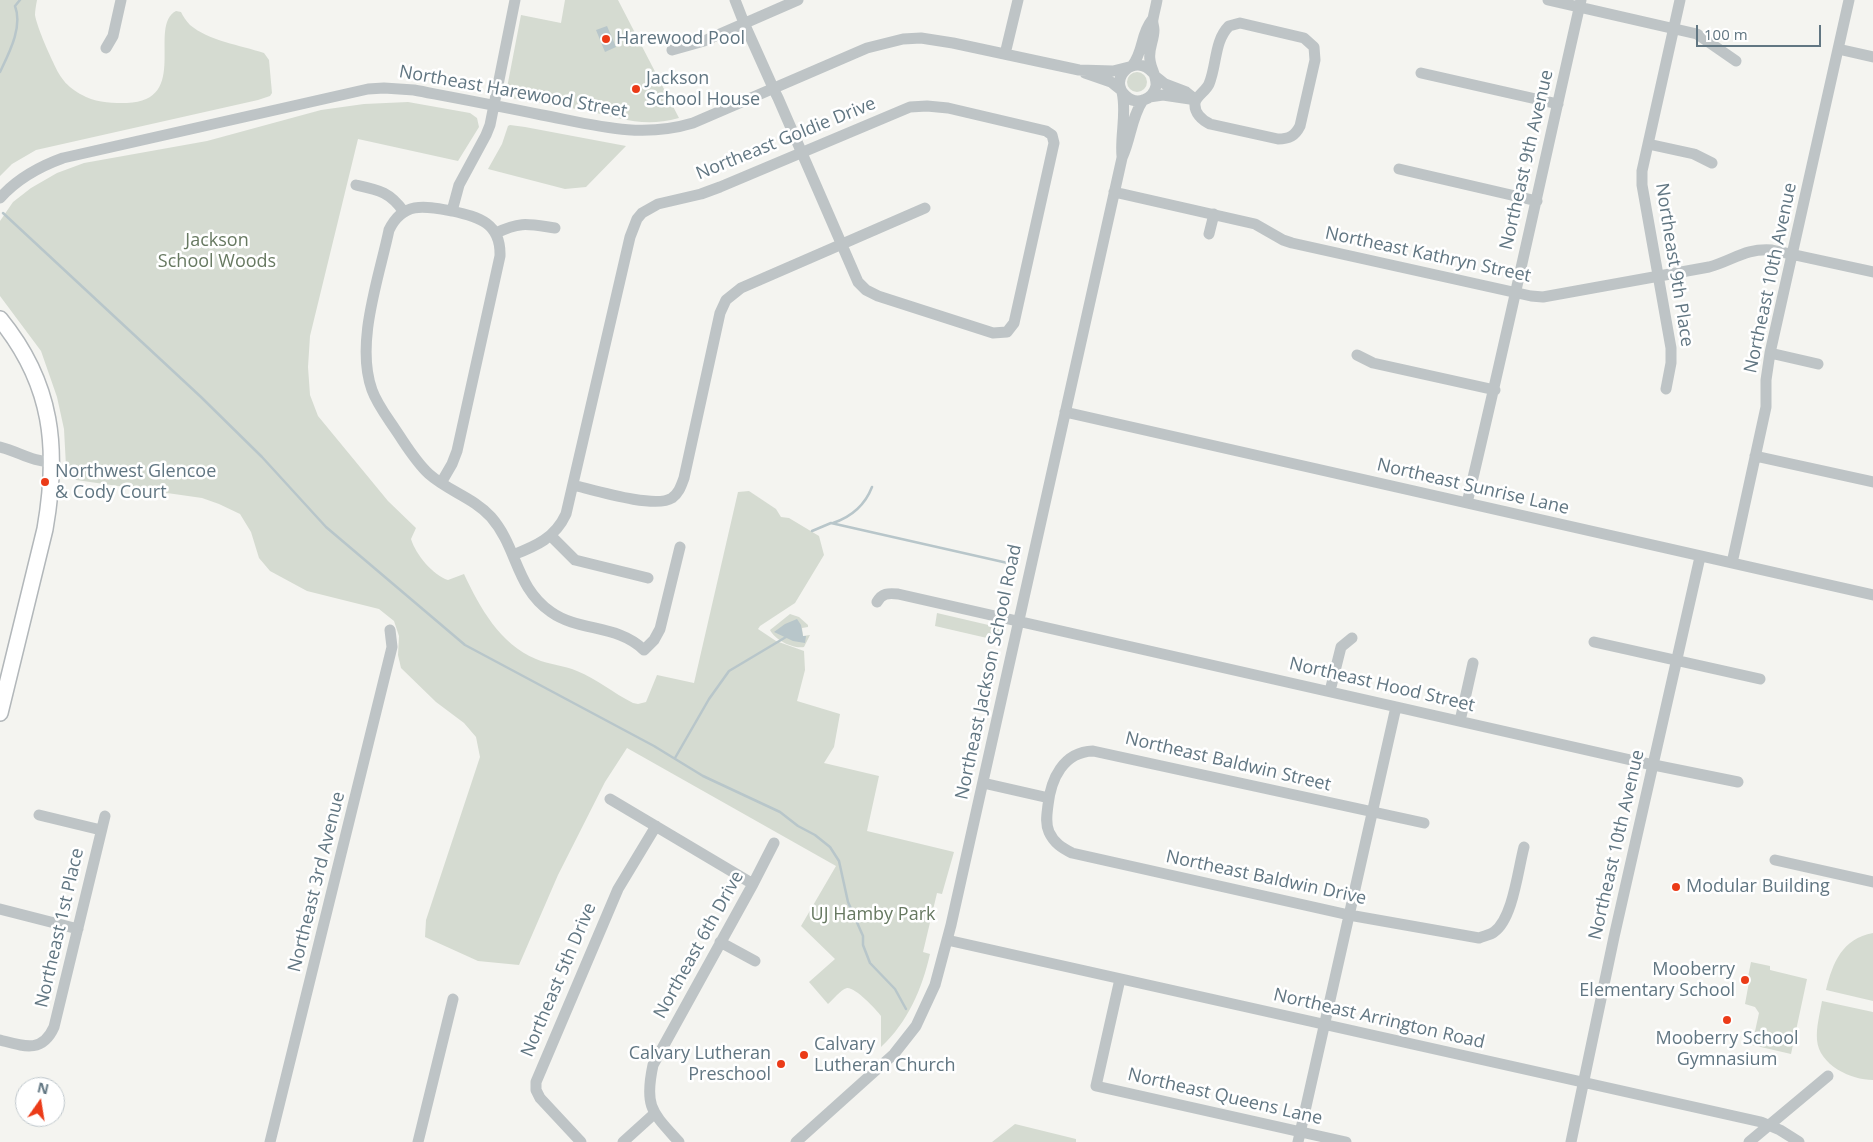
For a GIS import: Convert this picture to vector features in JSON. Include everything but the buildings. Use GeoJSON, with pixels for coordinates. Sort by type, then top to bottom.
{"type":"FeatureCollection","features":[{"type":"Feature","properties":{"kind":"main road"},"geometry":{"type":"LineString","coordinates":[[0,319],[24,352],[34,370],[48,421],[53,462],[50,500],[45,529],[3,686],[0,713]]}},
{"type":"Feature","properties":{"kind":"street"},"geometry":{"type":"LineString","coordinates":[[106,48],[113,36],[121,0]]}},
{"type":"Feature","properties":{"kind":"street"},"geometry":{"type":"LineString","coordinates":[[452,211],[459,185],[486,135],[494,106],[515,0]]}},
{"type":"Feature","properties":{"kind":"street"},"geometry":{"type":"LineString","coordinates":[[735,0],[840,244]]}},
{"type":"Feature","properties":{"kind":"street"},"geometry":{"type":"LineString","coordinates":[[672,50],[704,41],[798,0]]}},
{"type":"Feature","properties":{"kind":"street"},"geometry":{"type":"LineString","coordinates":[[1005,54],[1018,0]]}},
{"type":"Feature","properties":{"kind":"street"},"geometry":{"type":"LineString","coordinates":[[1157,0],[1152,20],[1145,29],[1138,56],[1121,75],[1122,91],[1131,100],[1163,95],[1196,100]]}},
{"type":"Feature","properties":{"kind":"street"},"geometry":{"type":"LineString","coordinates":[[1548,0],[1580,4],[1698,34],[1736,61]]}},
{"type":"Feature","properties":{"kind":"street","name":"Northeast 9th Place"},"geometry":{"type":"LineString","coordinates":[[1666,389],[1671,364],[1671,348],[1642,185],[1642,171],[1680,0]]}},
{"type":"Feature","properties":{"kind":"street","name":"Northeast 10th Avenue"},"geometry":{"type":"LineString","coordinates":[[1732,564],[1766,407],[1766,380],[1770,353],[1849,0]]}},
{"type":"Feature","properties":{"kind":"street","name":"Northeast 9th Avenue"},"geometry":{"type":"LineString","coordinates":[[1467,503],[1495,390],[1580,4]]}},
{"type":"Feature","properties":{"kind":"street"},"geometry":{"type":"LineString","coordinates":[[1146,99],[1156,88],[1149,52],[1154,31],[1152,20]]}},
{"type":"Feature","properties":{"kind":"street"},"geometry":{"type":"LineString","coordinates":[[1240,23],[1304,38],[1314,48],[1315,60],[1300,126],[1296,134],[1287,139],[1278,139],[1204,121],[1196,110],[1196,100],[1209,83],[1221,37],[1229,26],[1240,23]]}},
{"type":"Feature","properties":{"kind":"street","name":"Northeast Harewood Street"},"geometry":{"type":"LineString","coordinates":[[0,198],[33,171],[62,158],[361,90],[377,88],[404,88],[610,128],[646,132],[666,130],[693,123],[867,48],[903,39],[930,39],[1079,70],[1110,82],[1122,91]]}},
{"type":"Feature","properties":{"kind":"street"},"geometry":{"type":"LineString","coordinates":[[1838,49],[1873,57]]}},
{"type":"Feature","properties":{"kind":"street"},"geometry":{"type":"LineString","coordinates":[[1130,66],[1144,66],[1165,84],[1186,92],[1196,100]]}},
{"type":"Feature","properties":{"kind":"street","name":"Northeast Harewood Street"},"geometry":{"type":"LineString","coordinates":[[1079,70],[1113,71],[1130,66]]}},
{"type":"Feature","properties":{"kind":"street"},"geometry":{"type":"LineString","coordinates":[[1421,73],[1558,104]]}},
{"type":"Feature","properties":{"kind":"street","name":"Northeast Jackson School Road"},"geometry":{"type":"LineString","coordinates":[[1122,91],[1125,112],[1121,142],[1122,158]]}},
{"type":"Feature","properties":{"kind":"street","name":"Northeast Jackson School Road"},"geometry":{"type":"LineString","coordinates":[[796,1142],[888,1059],[916,1026],[934,990],[947,940],[1122,158],[1129,144],[1135,114],[1146,99]]}},
{"type":"Feature","properties":{"kind":"street","name":"Northeast Goldie Drive"},"geometry":{"type":"LineString","coordinates":[[513,555],[534,547],[551,536],[566,514],[630,237],[637,219],[648,208],[720,187],[892,114],[918,106],[948,108],[1041,129],[1052,135],[1054,148],[1014,323],[1007,332],[993,333],[878,296],[866,290],[858,282],[840,244]]}},
{"type":"Feature","properties":{"kind":"street"},"geometry":{"type":"LineString","coordinates":[[1648,144],[1694,154],[1712,163]]}},
{"type":"Feature","properties":{"kind":"street"},"geometry":{"type":"LineString","coordinates":[[1399,169],[1537,201]]}},
{"type":"Feature","properties":{"kind":"street"},"geometry":{"type":"LineString","coordinates":[[356,185],[382,191],[390,195],[404,212]]}},
{"type":"Feature","properties":{"kind":"street","name":"Northeast Kathryn Street"},"geometry":{"type":"LineString","coordinates":[[1114,192],[1260,226],[1292,243],[1515,293],[1543,297],[1709,267],[1752,250],[1772,250],[1873,272]]}},
{"type":"Feature","properties":{"kind":"street"},"geometry":{"type":"LineString","coordinates":[[441,483],[457,451],[500,259],[500,246],[496,234],[481,219],[426,206],[404,212],[396,219],[389,230],[365,342],[366,367],[372,391],[417,461],[441,483],[472,500],[489,515],[503,534],[524,583],[534,597],[549,611],[564,620],[617,633],[644,650],[653,641],[660,629],[680,546]]}},
{"type":"Feature","properties":{"kind":"street"},"geometry":{"type":"LineString","coordinates":[[573,485],[646,502],[659,502],[671,499],[679,491],[684,478],[720,313],[726,300],[741,288],[925,208]]}},
{"type":"Feature","properties":{"kind":"street"},"geometry":{"type":"LineString","coordinates":[[1209,234],[1214,214]]}},
{"type":"Feature","properties":{"kind":"street"},"geometry":{"type":"LineString","coordinates":[[496,234],[524,223],[555,228]]}},
{"type":"Feature","properties":{"kind":"street"},"geometry":{"type":"LineString","coordinates":[[1770,353],[1818,364]]}},
{"type":"Feature","properties":{"kind":"street"},"geometry":{"type":"LineString","coordinates":[[1357,355],[1373,363],[1495,390]]}},
{"type":"Feature","properties":{"kind":"street","name":"Northeast Sunrise Lane"},"geometry":{"type":"LineString","coordinates":[[1065,412],[1873,595]]}},
{"type":"Feature","properties":{"kind":"street"},"geometry":{"type":"LineString","coordinates":[[0,447],[18,452],[38,462],[53,462]]}},
{"type":"Feature","properties":{"kind":"street"},"geometry":{"type":"LineString","coordinates":[[1755,456],[1873,482]]}},
{"type":"Feature","properties":{"kind":"street"},"geometry":{"type":"LineString","coordinates":[[551,536],[575,560],[648,578]]}},
{"type":"Feature","properties":{"kind":"street","name":"Northeast 10th Avenue"},"geometry":{"type":"LineString","coordinates":[[1571,1142],[1614,938],[1700,556]]}},
{"type":"Feature","properties":{"kind":"street","name":"Northeast Hood Street"},"geometry":{"type":"LineString","coordinates":[[877,602],[880,597],[887,593],[898,594],[1653,765],[1738,782]]}},
{"type":"Feature","properties":{"kind":"street","name":"Northeast 3rd Avenue"},"geometry":{"type":"LineString","coordinates":[[270,1142],[392,648],[390,630]]}},
{"type":"Feature","properties":{"kind":"street"},"geometry":{"type":"LineString","coordinates":[[1330,692],[1341,647],[1352,638]]}},
{"type":"Feature","properties":{"kind":"street"},"geometry":{"type":"LineString","coordinates":[[1594,642],[1760,679]]}},
{"type":"Feature","properties":{"kind":"street"},"geometry":{"type":"LineString","coordinates":[[1460,721],[1473,664]]}},
{"type":"Feature","properties":{"kind":"street"},"geometry":{"type":"LineString","coordinates":[[1299,1137],[1396,707]]}},
{"type":"Feature","properties":{"kind":"street","name":"Northeast Baldwin Street"},"geometry":{"type":"LineString","coordinates":[[1048,798],[1061,766],[1075,754],[1093,751],[1424,823]]}},
{"type":"Feature","properties":{"kind":"street"},"geometry":{"type":"LineString","coordinates":[[982,783],[1048,798]]}},
{"type":"Feature","properties":{"kind":"street","name":"Northeast Baldwin Drive"},"geometry":{"type":"LineString","coordinates":[[1048,798],[1046,817],[1049,832],[1058,845],[1072,853],[1348,915],[1478,938],[1494,933],[1503,923],[1509,910],[1524,847]]}},
{"type":"Feature","properties":{"kind":"street"},"geometry":{"type":"LineString","coordinates":[[610,799],[753,884]]}},
{"type":"Feature","properties":{"kind":"street"},"geometry":{"type":"LineString","coordinates":[[39,815],[102,830]]}},
{"type":"Feature","properties":{"kind":"street","name":"Northeast 1st Place"},"geometry":{"type":"LineString","coordinates":[[0,1040],[25,1047],[37,1046],[51,1034],[105,816]]}},
{"type":"Feature","properties":{"kind":"street","name":"Northeast 5th Drive"},"geometry":{"type":"LineString","coordinates":[[581,1142],[540,1098],[536,1090],[536,1082],[618,889],[656,826]]}},
{"type":"Feature","properties":{"kind":"street","name":"Northeast 6th Drive"},"geometry":{"type":"LineString","coordinates":[[679,1142],[654,1114],[649,1101],[648,1086],[653,1065],[774,843]]}},
{"type":"Feature","properties":{"kind":"street"},"geometry":{"type":"LineString","coordinates":[[1774,860],[1873,882]]}},
{"type":"Feature","properties":{"kind":"street"},"geometry":{"type":"LineString","coordinates":[[0,909],[78,929]]}},
{"type":"Feature","properties":{"kind":"street","name":"Northeast Arrington Road"},"geometry":{"type":"LineString","coordinates":[[947,940],[1770,1124],[1799,1142]]}},
{"type":"Feature","properties":{"kind":"street"},"geometry":{"type":"LineString","coordinates":[[720,942],[755,961]]}},
{"type":"Feature","properties":{"kind":"street","name":"Northeast Queens Lane"},"geometry":{"type":"LineString","coordinates":[[1120,979],[1096,1086],[1299,1137],[1346,1142]]}},
{"type":"Feature","properties":{"kind":"street"},"geometry":{"type":"LineString","coordinates":[[418,1142],[453,999]]}},
{"type":"Feature","properties":{"kind":"street"},"geometry":{"type":"LineString","coordinates":[[1749,1142],[1828,1076]]}},
{"type":"Feature","properties":{"kind":"street"},"geometry":{"type":"LineString","coordinates":[[623,1142],[654,1114]]}},
{"type":"Feature","properties":{"kind":"green space"},"geometry":{"type":"Polygon","coordinates":[[[0,0],[37,0],[36,20],[62,79],[80,94],[91,99],[127,103],[146,99],[158,90],[163,77],[165,62],[165,31],[168,19],[176,11],[181,12],[190,25],[206,35],[264,53],[269,60],[272,93],[270,96],[258,100],[36,150],[12,164],[0,176],[0,0]]]}},
{"type":"Feature","properties":{"kind":"green space"},"geometry":{"type":"Polygon","coordinates":[[[565,0],[618,0],[679,118],[654,122],[633,121],[578,109],[510,98],[506,93],[521,15],[561,23],[565,0]]]}},
{"type":"Feature","properties":{"kind":"green space"},"geometry":{"type":"Polygon","coordinates":[[[1137,72],[1144,75],[1147,82],[1144,89],[1137,92],[1130,89],[1127,82],[1130,75],[1137,72]]]}},
{"type":"Feature","properties":{"kind":"green space","name":"Jackson School Woods"},"geometry":{"type":"Polygon","coordinates":[[[408,102],[470,113],[477,118],[479,127],[458,161],[358,139],[310,336],[308,367],[310,395],[318,416],[388,501],[416,528],[411,539],[426,564],[437,574],[448,580],[464,574],[492,624],[512,644],[536,659],[584,674],[633,703],[646,702],[657,675],[694,683],[738,492],[749,491],[776,509],[781,517],[789,518],[819,536],[824,555],[795,603],[758,629],[776,641],[804,651],[805,670],[797,701],[840,714],[834,747],[824,763],[879,776],[867,831],[954,852],[942,894],[937,893],[923,952],[930,954],[923,980],[906,1016],[891,1037],[881,1047],[881,1016],[865,999],[855,991],[847,988],[828,1004],[809,982],[835,959],[801,926],[836,866],[627,748],[605,782],[558,875],[519,965],[478,961],[425,937],[426,920],[480,757],[476,737],[464,723],[436,702],[401,668],[398,655],[399,636],[394,621],[379,609],[307,591],[270,571],[259,558],[251,532],[240,514],[219,504],[202,498],[76,480],[69,473],[66,466],[64,429],[57,397],[41,351],[0,296],[0,221],[13,202],[31,188],[57,173],[84,163],[207,141],[321,110],[364,104],[408,102]]]}},
{"type":"Feature","properties":{"kind":"green space"},"geometry":{"type":"Polygon","coordinates":[[[510,125],[626,146],[586,187],[565,189],[488,169],[510,125]]]}},
{"type":"Feature","properties":{"kind":"green space"},"geometry":{"type":"Polygon","coordinates":[[[937,613],[997,627],[1002,632],[1000,641],[935,626],[937,613]]]}},
{"type":"Feature","properties":{"kind":"green space"},"geometry":{"type":"Polygon","coordinates":[[[790,614],[799,617],[808,625],[808,627],[802,628],[803,636],[810,635],[804,647],[795,647],[785,643],[772,634],[770,630],[790,614]]]}},
{"type":"Feature","properties":{"kind":"green space"},"geometry":{"type":"Polygon","coordinates":[[[1873,933],[1873,1001],[1826,990],[1840,953],[1846,946],[1862,936],[1873,933]]]}},
{"type":"Feature","properties":{"kind":"green space"},"geometry":{"type":"Polygon","coordinates":[[[1751,962],[1770,966],[1770,970],[1807,979],[1791,1054],[1752,1045],[1759,1013],[1755,1007],[1745,1004],[1751,962]]]}},
{"type":"Feature","properties":{"kind":"green space"},"geometry":{"type":"Polygon","coordinates":[[[1822,1001],[1873,1012],[1873,1080],[1846,1074],[1830,1064],[1824,1057],[1819,1049],[1817,1040],[1822,1001]]]}},
{"type":"Feature","properties":{"kind":"green space"},"geometry":{"type":"Polygon","coordinates":[[[1015,1124],[1076,1139],[1076,1142],[992,1142],[1015,1124]]]}},
{"type":"Feature","properties":{"kind":"shaded area","name":"Harewood Pool"},"geometry":{"type":"Polygon","coordinates":[[[607,26],[616,47],[605,52],[596,30],[607,26]]]}},
{"type":"Feature","properties":{"kind":"shaded area"},"geometry":{"type":"Polygon","coordinates":[[[797,619],[801,625],[803,636],[806,636],[805,643],[793,641],[774,632],[785,624],[797,619]]]}},
{"type":"Feature","properties":{"kind":"waterway"},"geometry":{"type":"LineString","coordinates":[[0,72],[14,40],[17,22],[15,6],[20,0]]}},
{"type":"Feature","properties":{"kind":"waterway"},"geometry":{"type":"LineString","coordinates":[[3,213],[201,397],[262,457],[326,527],[465,645],[654,746],[703,776],[780,812],[830,847],[839,861],[848,902],[863,936],[863,945],[870,963],[895,989],[906,1009]]}},
{"type":"Feature","properties":{"kind":"waterway"},"geometry":{"type":"LineString","coordinates":[[833,523],[857,510],[872,487]]}},
{"type":"Feature","properties":{"kind":"waterway"},"geometry":{"type":"LineString","coordinates":[[812,531],[831,523],[1012,564]]}},
{"type":"Feature","properties":{"kind":"waterway"},"geometry":{"type":"LineString","coordinates":[[675,758],[709,699],[729,671],[786,637]]}},
{"type":"Feature","properties":{"kind":"place","name":"Harewood Pool"},"geometry":{"type":"Point","coordinates":[606,39]}},
{"type":"Feature","properties":{"kind":"place","name":"Jackson School House"},"geometry":{"type":"Point","coordinates":[636,89]}},
{"type":"Feature","properties":{"kind":"place","name":"Northwest Glencoe & Cody Court"},"geometry":{"type":"Point","coordinates":[45,482]}},
{"type":"Feature","properties":{"kind":"place","name":"Modular Building"},"geometry":{"type":"Point","coordinates":[1676,887]}},
{"type":"Feature","properties":{"kind":"place","name":"Mooberry Elementary School"},"geometry":{"type":"Point","coordinates":[1745,980]}},
{"type":"Feature","properties":{"kind":"place","name":"Mooberry School Gymnasium"},"geometry":{"type":"Point","coordinates":[1727,1020]}},
{"type":"Feature","properties":{"kind":"place","name":"Calvary Lutheran Church"},"geometry":{"type":"Point","coordinates":[804,1055]}},
{"type":"Feature","properties":{"kind":"place","name":"Calvary Lutheran Preschool"},"geometry":{"type":"Point","coordinates":[781,1064]}},
{"type":"Feature","properties":{"kind":"park label","name":"UJ Hamby Park"},"geometry":{"type":"Point","coordinates":[873,915]}}]}
